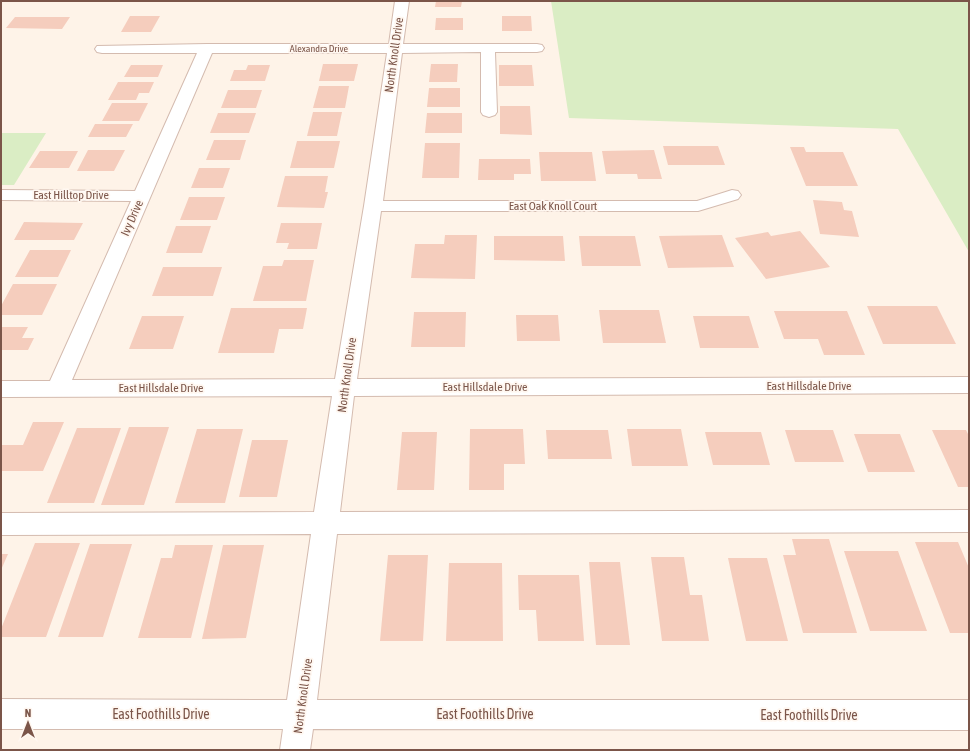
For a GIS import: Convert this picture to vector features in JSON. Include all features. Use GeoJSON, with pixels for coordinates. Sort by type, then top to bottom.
{"type":"FeatureCollection","features":[{"type":"Feature","properties":{"kind":"street","name":"North Knoll Drive"},"geometry":{"type":"LineString","coordinates":[[295,750],[345,388],[402,1]]}},
{"type":"Feature","properties":{"kind":"street","name":"Ivy Drive"},"geometry":{"type":"LineString","coordinates":[[57,388],[207,48]]}},
{"type":"Feature","properties":{"kind":"street","name":"Alexandra Drive"},"geometry":{"type":"LineString","coordinates":[[102,49],[537,48]]}},
{"type":"Feature","properties":{"kind":"street"},"geometry":{"type":"LineString","coordinates":[[488,49],[489,112]]}},
{"type":"Feature","properties":{"kind":"street","name":"East Hilltop Drive"},"geometry":{"type":"LineString","coordinates":[[1,195],[142,196]]}},
{"type":"Feature","properties":{"kind":"street","name":"East Oak Knoll Court"},"geometry":{"type":"LineString","coordinates":[[373,206],[698,206],[732,195]]}},
{"type":"Feature","properties":{"kind":"street","name":"East Hillsdale Drive"},"geometry":{"type":"LineString","coordinates":[[1,389],[969,386]]}},
{"type":"Feature","properties":{"kind":"street"},"geometry":{"type":"LineString","coordinates":[[1,524],[969,521]]}},
{"type":"Feature","properties":{"kind":"street","name":"East Foothills Drive"},"geometry":{"type":"LineString","coordinates":[[1,714],[969,715]]}},
{"type":"Feature","properties":{"kind":"green space"},"geometry":{"type":"Polygon","coordinates":[[[551,1],[969,1],[969,252],[898,129],[569,118],[551,1]]]}},
{"type":"Feature","properties":{"kind":"green space"},"geometry":{"type":"Polygon","coordinates":[[[1,133],[46,133],[14,185],[1,185],[1,133]]]}},
{"type":"Feature","properties":{"kind":"building"},"geometry":{"type":"Polygon","coordinates":[[[436,1],[462,1],[461,7],[435,7],[436,1]]]}},
{"type":"Feature","properties":{"kind":"building"},"geometry":{"type":"Polygon","coordinates":[[[130,16],[160,16],[151,32],[121,32],[130,16]]]}},
{"type":"Feature","properties":{"kind":"building"},"geometry":{"type":"Polygon","coordinates":[[[502,16],[531,16],[532,31],[502,31],[502,16]]]}},
{"type":"Feature","properties":{"kind":"building"},"geometry":{"type":"Polygon","coordinates":[[[15,17],[70,17],[62,29],[6,28],[15,17]]]}},
{"type":"Feature","properties":{"kind":"building"},"geometry":{"type":"Polygon","coordinates":[[[436,18],[463,18],[463,30],[435,30],[436,18]]]}},
{"type":"Feature","properties":{"kind":"building"},"geometry":{"type":"Polygon","coordinates":[[[323,64],[358,64],[354,81],[319,81],[323,64]]]}},
{"type":"Feature","properties":{"kind":"building"},"geometry":{"type":"Polygon","coordinates":[[[431,64],[458,64],[457,82],[429,82],[431,64]]]}},
{"type":"Feature","properties":{"kind":"building"},"geometry":{"type":"Polygon","coordinates":[[[131,65],[163,65],[158,77],[124,77],[131,65]]]}},
{"type":"Feature","properties":{"kind":"building"},"geometry":{"type":"Polygon","coordinates":[[[248,65],[270,65],[265,81],[230,81],[234,70],[246,70],[248,65]]]}},
{"type":"Feature","properties":{"kind":"building"},"geometry":{"type":"Polygon","coordinates":[[[499,65],[532,65],[534,86],[499,86],[499,65]]]}},
{"type":"Feature","properties":{"kind":"building"},"geometry":{"type":"Polygon","coordinates":[[[118,82],[154,82],[149,93],[139,93],[136,100],[108,100],[118,82]]]}},
{"type":"Feature","properties":{"kind":"building"},"geometry":{"type":"Polygon","coordinates":[[[319,86],[349,86],[345,108],[313,108],[319,86]]]}},
{"type":"Feature","properties":{"kind":"building"},"geometry":{"type":"Polygon","coordinates":[[[429,88],[460,88],[460,107],[427,107],[429,88]]]}},
{"type":"Feature","properties":{"kind":"building"},"geometry":{"type":"Polygon","coordinates":[[[228,90],[262,90],[256,108],[221,108],[228,90]]]}},
{"type":"Feature","properties":{"kind":"building"},"geometry":{"type":"Polygon","coordinates":[[[112,103],[148,103],[139,121],[102,121],[112,103]]]}},
{"type":"Feature","properties":{"kind":"building"},"geometry":{"type":"Polygon","coordinates":[[[500,106],[530,106],[532,135],[500,134],[500,106]]]}},
{"type":"Feature","properties":{"kind":"building"},"geometry":{"type":"Polygon","coordinates":[[[313,112],[342,112],[337,136],[307,136],[313,112]]]}},
{"type":"Feature","properties":{"kind":"building"},"geometry":{"type":"Polygon","coordinates":[[[218,113],[256,113],[249,133],[210,133],[218,113]]]}},
{"type":"Feature","properties":{"kind":"building"},"geometry":{"type":"Polygon","coordinates":[[[427,113],[462,113],[462,133],[425,133],[427,113]]]}},
{"type":"Feature","properties":{"kind":"building"},"geometry":{"type":"Polygon","coordinates":[[[95,124],[133,124],[126,137],[88,137],[95,124]]]}},
{"type":"Feature","properties":{"kind":"building"},"geometry":{"type":"Polygon","coordinates":[[[214,140],[246,140],[240,160],[206,160],[214,140]]]}},
{"type":"Feature","properties":{"kind":"building"},"geometry":{"type":"Polygon","coordinates":[[[297,141],[340,141],[334,168],[290,168],[297,141]]]}},
{"type":"Feature","properties":{"kind":"building"},"geometry":{"type":"Polygon","coordinates":[[[425,143],[460,143],[459,178],[422,178],[425,143]]]}},
{"type":"Feature","properties":{"kind":"building"},"geometry":{"type":"Polygon","coordinates":[[[663,146],[718,146],[725,165],[668,165],[663,146]]]}},
{"type":"Feature","properties":{"kind":"building"},"geometry":{"type":"Polygon","coordinates":[[[790,147],[804,147],[806,152],[843,152],[858,186],[806,186],[790,147]]]}},
{"type":"Feature","properties":{"kind":"building"},"geometry":{"type":"Polygon","coordinates":[[[88,150],[125,150],[114,171],[77,171],[88,150]]]}},
{"type":"Feature","properties":{"kind":"building"},"geometry":{"type":"Polygon","coordinates":[[[654,150],[662,179],[638,179],[637,174],[606,174],[602,151],[654,150]]]}},
{"type":"Feature","properties":{"kind":"building"},"geometry":{"type":"Polygon","coordinates":[[[40,151],[78,151],[69,168],[29,168],[40,151]]]}},
{"type":"Feature","properties":{"kind":"building"},"geometry":{"type":"Polygon","coordinates":[[[539,152],[592,152],[596,181],[541,181],[539,152]]]}},
{"type":"Feature","properties":{"kind":"building"},"geometry":{"type":"Polygon","coordinates":[[[479,159],[530,159],[531,174],[514,174],[514,180],[478,180],[479,159]]]}},
{"type":"Feature","properties":{"kind":"building"},"geometry":{"type":"Polygon","coordinates":[[[199,168],[230,168],[223,188],[191,188],[199,168]]]}},
{"type":"Feature","properties":{"kind":"building"},"geometry":{"type":"Polygon","coordinates":[[[285,176],[328,176],[325,192],[328,192],[324,208],[277,207],[285,176]]]}},
{"type":"Feature","properties":{"kind":"building"},"geometry":{"type":"Polygon","coordinates":[[[189,197],[225,197],[217,220],[180,220],[189,197]]]}},
{"type":"Feature","properties":{"kind":"building"},"geometry":{"type":"Polygon","coordinates":[[[813,200],[842,202],[844,210],[852,211],[859,237],[820,234],[813,200]]]}},
{"type":"Feature","properties":{"kind":"building"},"geometry":{"type":"Polygon","coordinates":[[[24,222],[83,223],[74,240],[14,240],[24,222]]]}},
{"type":"Feature","properties":{"kind":"building"},"geometry":{"type":"Polygon","coordinates":[[[281,223],[322,223],[317,249],[287,249],[289,243],[276,243],[281,223]]]}},
{"type":"Feature","properties":{"kind":"building"},"geometry":{"type":"Polygon","coordinates":[[[176,226],[211,226],[202,253],[166,253],[176,226]]]}},
{"type":"Feature","properties":{"kind":"building"},"geometry":{"type":"Polygon","coordinates":[[[800,231],[830,267],[766,279],[735,238],[768,232],[771,236],[800,231]]]}},
{"type":"Feature","properties":{"kind":"building"},"geometry":{"type":"Polygon","coordinates":[[[445,235],[477,235],[475,279],[411,278],[415,244],[444,244],[445,235]]]}},
{"type":"Feature","properties":{"kind":"building"},"geometry":{"type":"Polygon","coordinates":[[[722,235],[734,267],[668,268],[659,236],[722,235]]]}},
{"type":"Feature","properties":{"kind":"building"},"geometry":{"type":"Polygon","coordinates":[[[494,236],[563,236],[565,261],[494,260],[494,236]]]}},
{"type":"Feature","properties":{"kind":"building"},"geometry":{"type":"Polygon","coordinates":[[[579,236],[635,236],[641,266],[582,266],[579,236]]]}},
{"type":"Feature","properties":{"kind":"building"},"geometry":{"type":"Polygon","coordinates":[[[30,250],[71,250],[58,277],[15,277],[30,250]]]}},
{"type":"Feature","properties":{"kind":"building"},"geometry":{"type":"Polygon","coordinates":[[[284,260],[314,260],[306,301],[253,301],[263,266],[282,266],[284,260]]]}},
{"type":"Feature","properties":{"kind":"building"},"geometry":{"type":"Polygon","coordinates":[[[163,267],[222,267],[213,296],[152,296],[163,267]]]}},
{"type":"Feature","properties":{"kind":"building"},"geometry":{"type":"Polygon","coordinates":[[[13,284],[57,284],[42,315],[1,315],[1,306],[13,284]]]}},
{"type":"Feature","properties":{"kind":"building"},"geometry":{"type":"Polygon","coordinates":[[[867,306],[937,306],[956,344],[883,344],[867,306]]]}},
{"type":"Feature","properties":{"kind":"building"},"geometry":{"type":"Polygon","coordinates":[[[231,308],[307,308],[303,329],[279,329],[274,353],[218,353],[231,308]]]}},
{"type":"Feature","properties":{"kind":"building"},"geometry":{"type":"Polygon","coordinates":[[[599,310],[659,310],[666,343],[603,343],[599,310]]]}},
{"type":"Feature","properties":{"kind":"building"},"geometry":{"type":"Polygon","coordinates":[[[774,311],[847,311],[865,355],[824,355],[818,339],[784,339],[774,311]]]}},
{"type":"Feature","properties":{"kind":"building"},"geometry":{"type":"Polygon","coordinates":[[[414,312],[466,312],[465,347],[411,347],[414,312]]]}},
{"type":"Feature","properties":{"kind":"building"},"geometry":{"type":"Polygon","coordinates":[[[516,315],[558,315],[560,341],[517,341],[516,315]]]}},
{"type":"Feature","properties":{"kind":"building"},"geometry":{"type":"Polygon","coordinates":[[[142,316],[184,316],[173,349],[129,349],[142,316]]]}},
{"type":"Feature","properties":{"kind":"building"},"geometry":{"type":"Polygon","coordinates":[[[693,316],[749,316],[759,348],[700,348],[693,316]]]}},
{"type":"Feature","properties":{"kind":"building"},"geometry":{"type":"Polygon","coordinates":[[[1,327],[28,327],[22,338],[34,338],[28,350],[1,350],[1,327]]]}},
{"type":"Feature","properties":{"kind":"building"},"geometry":{"type":"Polygon","coordinates":[[[33,422],[64,422],[43,471],[1,471],[2,445],[23,445],[33,422]]]}},
{"type":"Feature","properties":{"kind":"building"},"geometry":{"type":"Polygon","coordinates":[[[129,427],[169,427],[144,505],[101,505],[129,427]]]}},
{"type":"Feature","properties":{"kind":"building"},"geometry":{"type":"Polygon","coordinates":[[[77,428],[121,428],[94,503],[47,503],[77,428]]]}},
{"type":"Feature","properties":{"kind":"building"},"geometry":{"type":"Polygon","coordinates":[[[197,429],[243,429],[225,503],[175,503],[197,429]]]}},
{"type":"Feature","properties":{"kind":"building"},"geometry":{"type":"Polygon","coordinates":[[[470,429],[523,429],[525,464],[504,464],[504,490],[469,490],[470,429]]]}},
{"type":"Feature","properties":{"kind":"building"},"geometry":{"type":"Polygon","coordinates":[[[627,429],[681,429],[688,466],[632,466],[627,429]]]}},
{"type":"Feature","properties":{"kind":"building"},"geometry":{"type":"Polygon","coordinates":[[[546,430],[608,430],[612,459],[548,459],[546,430]]]}},
{"type":"Feature","properties":{"kind":"building"},"geometry":{"type":"Polygon","coordinates":[[[785,430],[833,430],[844,462],[795,462],[785,430]]]}},
{"type":"Feature","properties":{"kind":"building"},"geometry":{"type":"Polygon","coordinates":[[[932,430],[966,430],[969,436],[969,487],[958,487],[932,430]]]}},
{"type":"Feature","properties":{"kind":"building"},"geometry":{"type":"Polygon","coordinates":[[[402,432],[437,432],[434,490],[397,490],[402,432]]]}},
{"type":"Feature","properties":{"kind":"building"},"geometry":{"type":"Polygon","coordinates":[[[705,432],[761,432],[770,465],[713,465],[705,432]]]}},
{"type":"Feature","properties":{"kind":"building"},"geometry":{"type":"Polygon","coordinates":[[[854,434],[900,434],[915,472],[868,472],[854,434]]]}},
{"type":"Feature","properties":{"kind":"building"},"geometry":{"type":"Polygon","coordinates":[[[252,440],[288,440],[277,497],[239,497],[252,440]]]}},
{"type":"Feature","properties":{"kind":"building"},"geometry":{"type":"Polygon","coordinates":[[[792,539],[829,539],[857,633],[803,633],[783,555],[796,555],[792,539]]]}},
{"type":"Feature","properties":{"kind":"building"},"geometry":{"type":"Polygon","coordinates":[[[915,542],[958,542],[969,568],[969,633],[950,633],[915,542]]]}},
{"type":"Feature","properties":{"kind":"building"},"geometry":{"type":"Polygon","coordinates":[[[35,543],[80,543],[46,637],[1,637],[1,629],[35,543]]]}},
{"type":"Feature","properties":{"kind":"building"},"geometry":{"type":"Polygon","coordinates":[[[90,544],[132,544],[103,637],[58,637],[90,544]]]}},
{"type":"Feature","properties":{"kind":"building"},"geometry":{"type":"Polygon","coordinates":[[[175,545],[213,545],[191,638],[138,638],[161,558],[172,558],[175,545]]]}},
{"type":"Feature","properties":{"kind":"building"},"geometry":{"type":"Polygon","coordinates":[[[223,545],[264,545],[246,638],[202,639],[223,545]]]}},
{"type":"Feature","properties":{"kind":"building"},"geometry":{"type":"Polygon","coordinates":[[[844,551],[898,551],[927,631],[870,631],[844,551]]]}},
{"type":"Feature","properties":{"kind":"building"},"geometry":{"type":"Polygon","coordinates":[[[1,554],[8,554],[1,570],[1,554]]]}},
{"type":"Feature","properties":{"kind":"building"},"geometry":{"type":"Polygon","coordinates":[[[388,555],[428,555],[423,641],[380,641],[388,555]]]}},
{"type":"Feature","properties":{"kind":"building"},"geometry":{"type":"Polygon","coordinates":[[[651,557],[684,557],[690,595],[702,595],[709,641],[662,641],[651,557]]]}},
{"type":"Feature","properties":{"kind":"building"},"geometry":{"type":"Polygon","coordinates":[[[728,558],[767,558],[788,641],[746,641],[728,558]]]}},
{"type":"Feature","properties":{"kind":"building"},"geometry":{"type":"Polygon","coordinates":[[[589,562],[620,562],[630,645],[596,645],[589,562]]]}},
{"type":"Feature","properties":{"kind":"building"},"geometry":{"type":"Polygon","coordinates":[[[449,563],[502,563],[503,641],[446,641],[449,563]]]}},
{"type":"Feature","properties":{"kind":"building"},"geometry":{"type":"Polygon","coordinates":[[[518,575],[579,575],[584,641],[538,641],[536,610],[519,610],[518,575]]]}}]}
